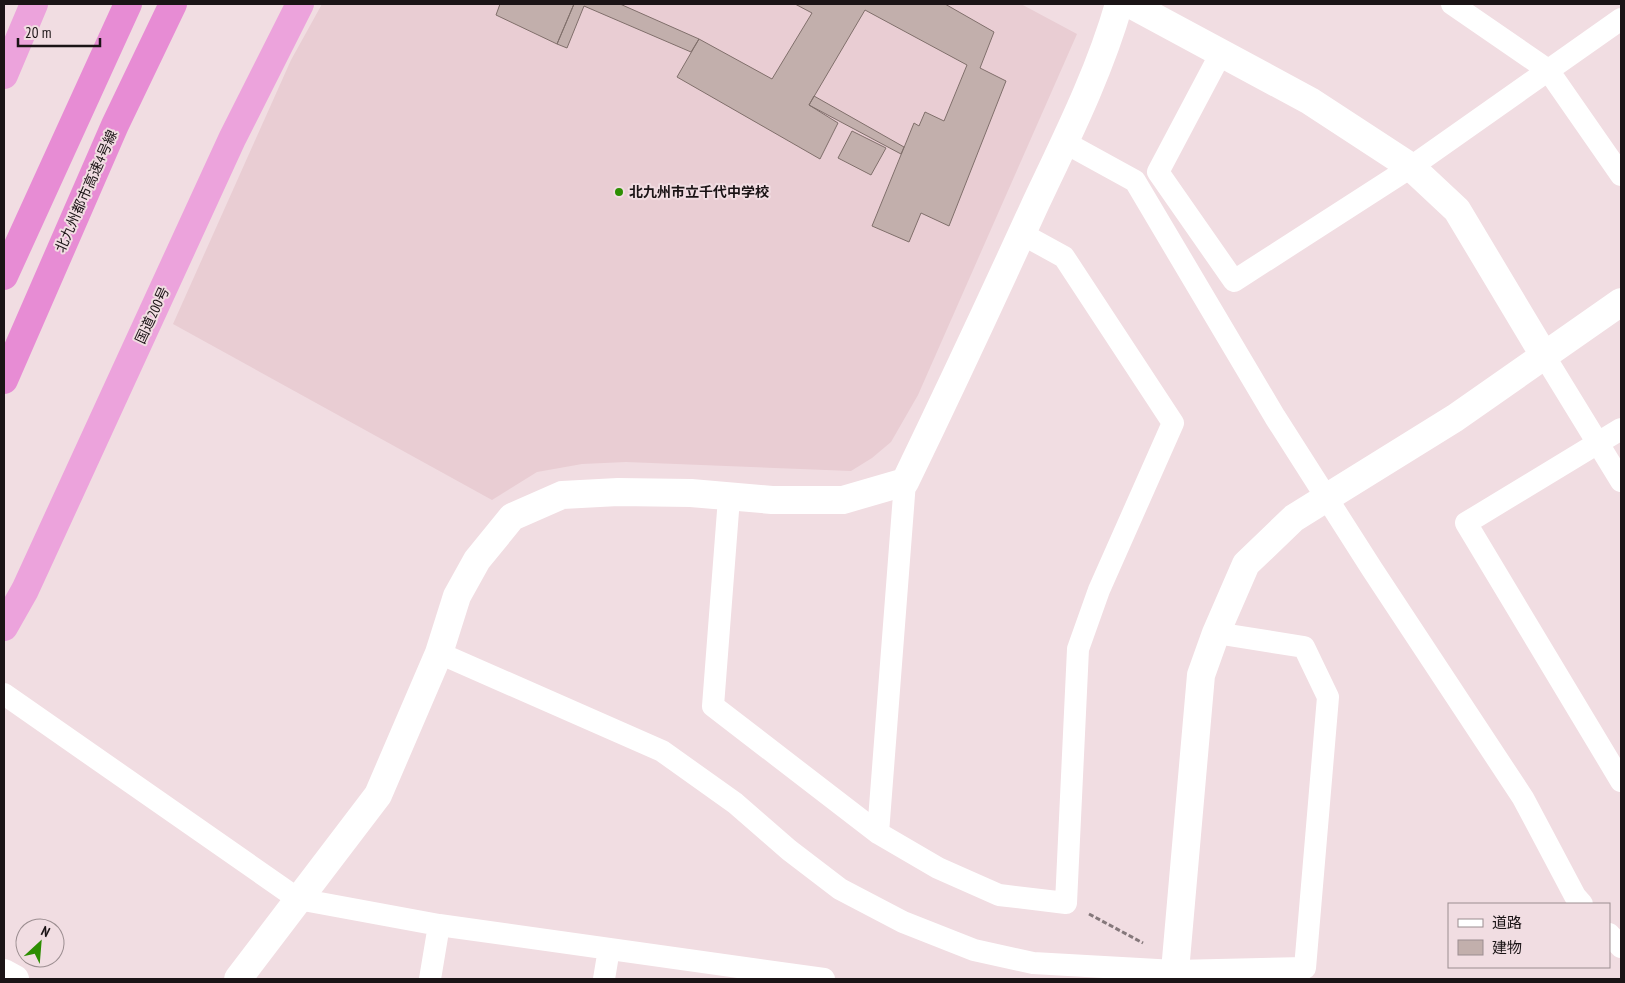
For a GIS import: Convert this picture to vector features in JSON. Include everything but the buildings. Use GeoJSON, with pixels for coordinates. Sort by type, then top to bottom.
{"type":"FeatureCollection","features":[{"type":"Feature","properties":{"kind":"highway"},"geometry":{"type":"LineString","coordinates":[[4,75],[34,4]]}},
{"type":"Feature","properties":{"kind":"highway"},"geometry":{"type":"LineString","coordinates":[[4,276],[128,4]]}},
{"type":"Feature","properties":{"kind":"highway","name":"北九州都市高速4号線"},"geometry":{"type":"LineString","coordinates":[[4,380],[115,125],[173,4]]}},
{"type":"Feature","properties":{"kind":"highway","name":"国道200号"},"geometry":{"type":"LineString","coordinates":[[4,627],[25,590],[228,148],[300,4]]}},
{"type":"Feature","properties":{"kind":"street"},"geometry":{"type":"LineString","coordinates":[[878,833],[905,482],[965,359],[1064,142],[1109,36],[1119,4]]}},
{"type":"Feature","properties":{"kind":"street"},"geometry":{"type":"LineString","coordinates":[[1130,4],[1310,100],[1411,167],[1457,210],[1621,481]]}},
{"type":"Feature","properties":{"kind":"street"},"geometry":{"type":"LineString","coordinates":[[1452,4],[1548,70],[1621,175]]}},
{"type":"Feature","properties":{"kind":"street"},"geometry":{"type":"LineString","coordinates":[[1221,53],[1158,172],[1234,281],[1411,167],[1621,19]]}},
{"type":"Feature","properties":{"kind":"street"},"geometry":{"type":"LineString","coordinates":[[1064,142],[1136,181],[1275,417],[1372,570],[1523,798],[1575,896],[1581,903]]}},
{"type":"Feature","properties":{"kind":"street"},"geometry":{"type":"LineString","coordinates":[[728,498],[713,706],[878,833],[938,868],[999,895],[1066,903],[1078,649],[1098,590],[1173,423],[1064,257],[1022,234]]}},
{"type":"Feature","properties":{"kind":"street"},"geometry":{"type":"LineString","coordinates":[[1175,965],[1201,675],[1216,634],[1246,564],[1294,518],[1455,418],[1545,357],[1621,302]]}},
{"type":"Feature","properties":{"kind":"street"},"geometry":{"type":"LineString","coordinates":[[1621,429],[1466,523],[1621,780]]}},
{"type":"Feature","properties":{"kind":"street"},"geometry":{"type":"LineString","coordinates":[[238,979],[378,795],[440,653],[457,596],[477,560],[512,517],[562,495],[618,492],[691,493],[728,498],[842,500],[905,482]]}},
{"type":"Feature","properties":{"kind":"street"},"geometry":{"type":"LineString","coordinates":[[440,653],[662,751],[735,803],[789,850],[840,889],[903,922],[974,950],[1033,963],[1305,968],[1328,698],[1304,647],[1216,634]]}},
{"type":"Feature","properties":{"kind":"street"},"geometry":{"type":"LineString","coordinates":[[4,694],[298,899],[438,925],[824,979]]}},
{"type":"Feature","properties":{"kind":"street"},"geometry":{"type":"LineString","coordinates":[[430,979],[438,925]]}},
{"type":"Feature","properties":{"kind":"street"},"geometry":{"type":"LineString","coordinates":[[1610,935],[1621,948]]}},
{"type":"Feature","properties":{"kind":"street"},"geometry":{"type":"LineString","coordinates":[[604,979],[609,949]]}},
{"type":"Feature","properties":{"kind":"street"},"geometry":{"type":"LineString","coordinates":[[4,973],[15,979]]}},
{"type":"Feature","properties":{"kind":"path"},"geometry":{"type":"LineString","coordinates":[[1066,903],[1175,965]]}},
{"type":"Feature","properties":{"kind":"shaded area","name":"北九州市立千代中学校"},"geometry":{"type":"Polygon","coordinates":[[[322,4],[1021,4],[1077,34],[918,395],[891,442],[872,458],[851,471],[626,462],[582,464],[537,472],[492,500],[173,324],[291,60],[322,4]]]}},
{"type":"Feature","properties":{"kind":"place","name":"北九州市立千代中学校"},"geometry":{"type":"Point","coordinates":[619,192]}}]}
